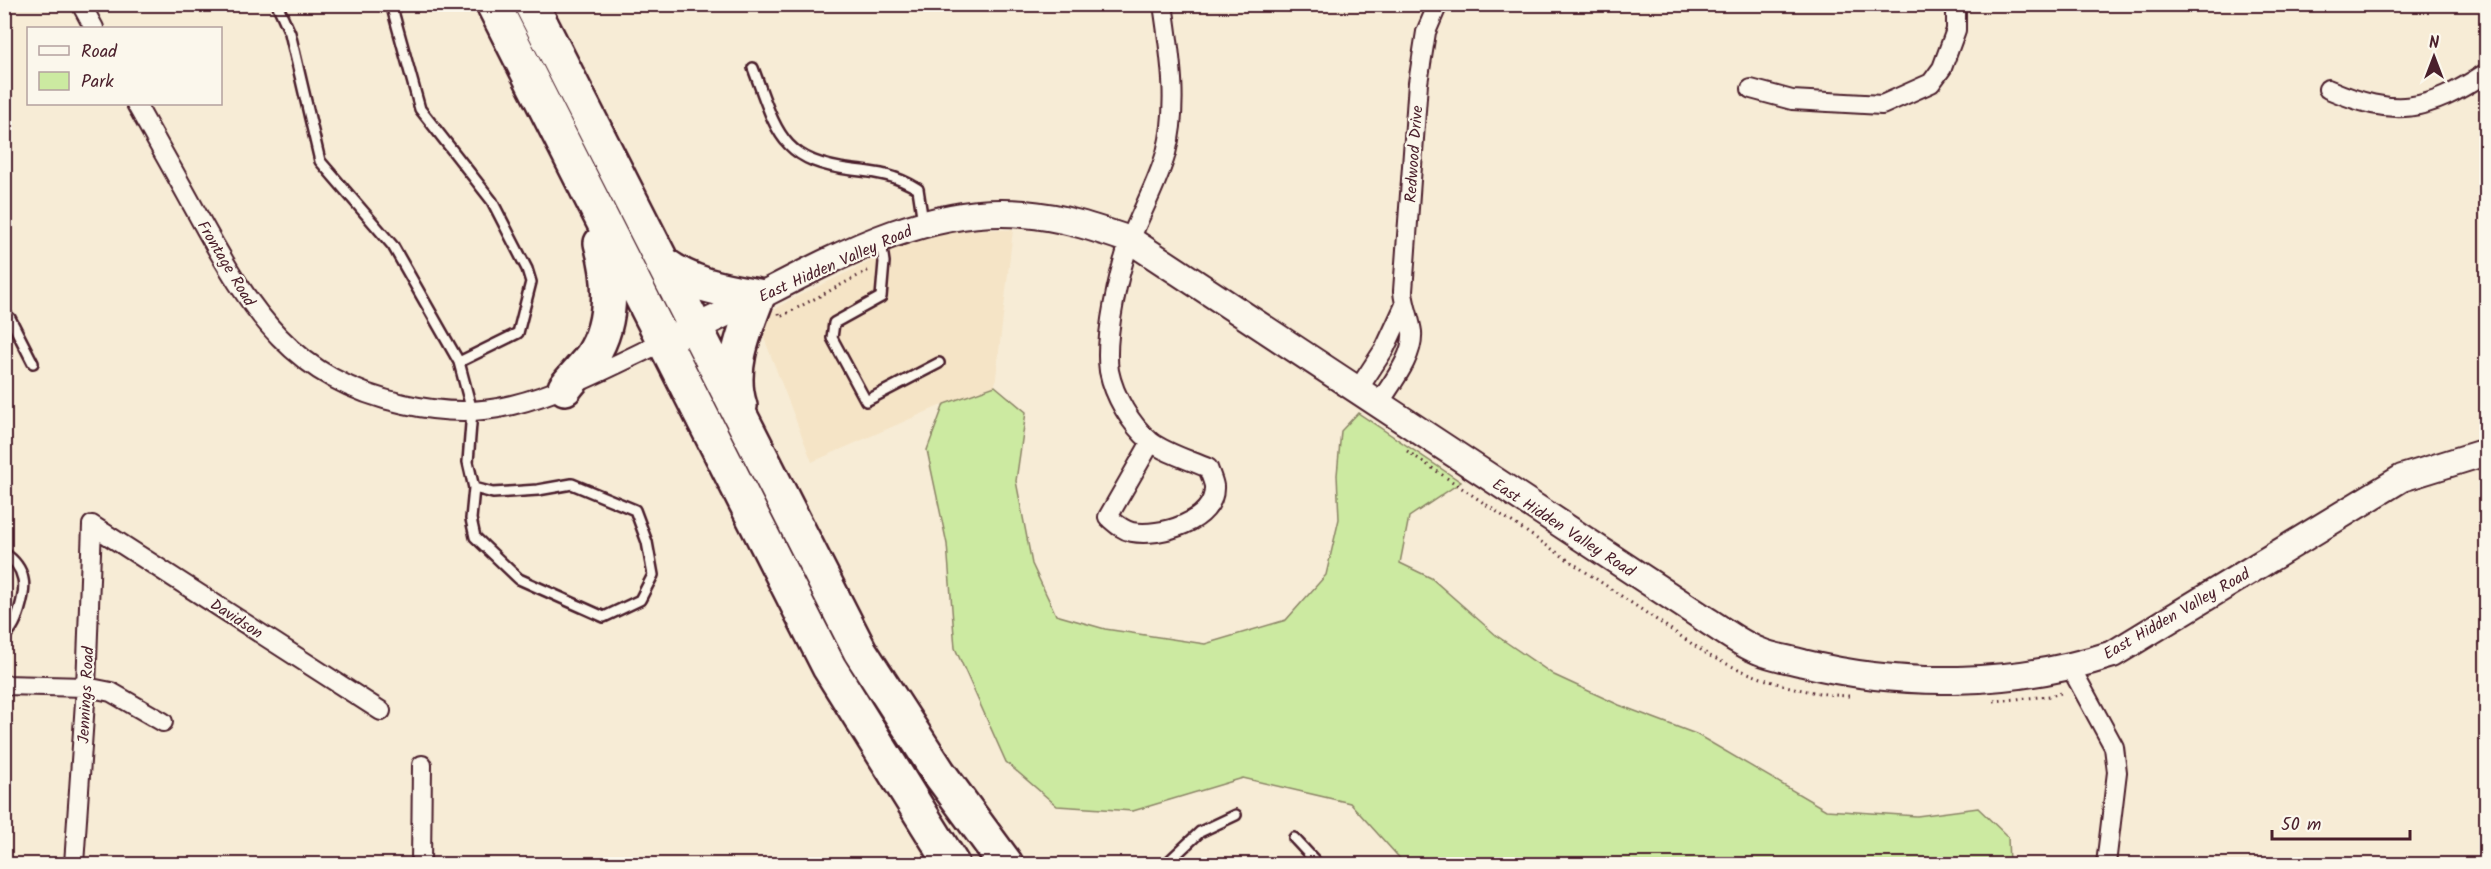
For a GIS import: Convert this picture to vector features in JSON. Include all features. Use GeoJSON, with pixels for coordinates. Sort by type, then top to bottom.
{"type":"FeatureCollection","features":[{"type":"Feature","properties":{"kind":"highway"},"geometry":{"type":"LineString","coordinates":[[493,4],[829,667],[952,864]]}},
{"type":"Feature","properties":{"kind":"highway"},"geometry":{"type":"LineString","coordinates":[[531,4],[860,651],[939,773],[1006,864]]}},
{"type":"Feature","properties":{"kind":"highway"},"geometry":{"type":"LineString","coordinates":[[565,388],[592,356],[604,326],[609,302],[610,283],[584,184]]}},
{"type":"Feature","properties":{"kind":"highway"},"geometry":{"type":"LineString","coordinates":[[662,263],[679,276],[702,285],[765,292],[743,341],[736,371],[736,393],[750,434]]}},
{"type":"Feature","properties":{"kind":"main road","name":"East Hidden Valley Road"},"geometry":{"type":"LineString","coordinates":[[663,342],[696,328],[765,292],[882,251],[923,225],[966,215],[1022,214],[1075,221],[1130,240],[1378,405],[1759,652],[1837,671],[1923,680],[2019,676],[2077,677],[2402,477],[2487,452]]}},
{"type":"Feature","properties":{"kind":"street"},"geometry":{"type":"LineString","coordinates":[[81,4],[93,27]]}},
{"type":"Feature","properties":{"kind":"street"},"geometry":{"type":"LineString","coordinates":[[1151,442],[1108,517],[1119,527],[1132,532],[1159,531],[1197,518],[1209,504],[1214,487],[1208,468],[1151,442],[1119,401],[1109,371],[1109,341],[1119,278],[1130,240],[1165,154],[1172,123],[1173,80],[1163,4]]}},
{"type":"Feature","properties":{"kind":"street","name":"Redwood Drive"},"geometry":{"type":"LineString","coordinates":[[1378,405],[1410,348],[1412,335],[1404,307],[1418,83],[1425,32],[1438,4]]}},
{"type":"Feature","properties":{"kind":"street"},"geometry":{"type":"LineString","coordinates":[[1751,89],[1791,100],[1882,105],[1931,83],[1942,68],[1956,30],[1956,4]]}},
{"type":"Feature","properties":{"kind":"street"},"geometry":{"type":"LineString","coordinates":[[2328,89],[2357,101],[2418,108],[2454,94],[2487,73]]}},
{"type":"Feature","properties":{"kind":"street","name":"Frontage Road"},"geometry":{"type":"LineString","coordinates":[[137,105],[237,285],[263,322],[303,359],[341,383],[383,400],[427,409],[472,411],[510,406],[565,388],[663,342]]}},
{"type":"Feature","properties":{"kind":"street","name":"Redwood Drive"},"geometry":{"type":"LineString","coordinates":[[1357,391],[1385,348],[1404,307]]}},
{"type":"Feature","properties":{"kind":"street","name":"Jennings Road"},"geometry":{"type":"LineString","coordinates":[[74,864],[86,687],[92,525]]}},
{"type":"Feature","properties":{"kind":"street","name":"Davidson"},"geometry":{"type":"LineString","coordinates":[[92,525],[381,711]]}},
{"type":"Feature","properties":{"kind":"street"},"geometry":{"type":"LineString","coordinates":[[2077,677],[2114,747],[2117,772],[2106,864]]}},
{"type":"Feature","properties":{"kind":"street"},"geometry":{"type":"LineString","coordinates":[[4,685],[86,687],[111,692],[164,722]]}},
{"type":"Feature","properties":{"kind":"street"},"geometry":{"type":"LineString","coordinates":[[421,864],[422,765]]}},
{"type":"Feature","properties":{"kind":"lane"},"geometry":{"type":"LineString","coordinates":[[278,4],[290,33],[320,161],[393,246],[459,362],[472,411],[468,462],[474,488],[471,519],[475,537],[519,579],[604,617],[640,600],[653,574],[647,542],[635,510],[572,484],[538,490],[493,493],[474,488]]}},
{"type":"Feature","properties":{"kind":"lane"},"geometry":{"type":"LineString","coordinates":[[391,4],[420,109],[492,201],[527,268],[531,282],[518,333],[459,362]]}},
{"type":"Feature","properties":{"kind":"lane"},"geometry":{"type":"LineString","coordinates":[[753,68],[775,126],[797,153],[811,162],[824,165],[897,176],[918,189],[923,225]]}},
{"type":"Feature","properties":{"kind":"lane"},"geometry":{"type":"LineString","coordinates":[[882,251],[881,297],[834,324],[832,338],[866,401],[939,363]]}},
{"type":"Feature","properties":{"kind":"lane"},"geometry":{"type":"LineString","coordinates":[[4,315],[10,318],[33,363]]}},
{"type":"Feature","properties":{"kind":"lane"},"geometry":{"type":"LineString","coordinates":[[4,553],[15,561],[23,579],[20,608],[12,630],[6,634]]}},
{"type":"Feature","properties":{"kind":"lane"},"geometry":{"type":"LineString","coordinates":[[1166,864],[1200,832],[1236,815]]}},
{"type":"Feature","properties":{"kind":"lane"},"geometry":{"type":"LineString","coordinates":[[1294,838],[1318,864]]}},
{"type":"Feature","properties":{"kind":"path"},"geometry":{"type":"LineString","coordinates":[[765,292],[780,317],[882,251]]}},
{"type":"Feature","properties":{"kind":"path"},"geometry":{"type":"LineString","coordinates":[[1404,449],[1710,656],[1751,676],[1803,691],[1852,696]]}},
{"type":"Feature","properties":{"kind":"path"},"geometry":{"type":"LineString","coordinates":[[1989,701],[2050,696],[2077,677]]}},
{"type":"Feature","properties":{"kind":"shaded area"},"geometry":{"type":"Polygon","coordinates":[[[1022,4],[1022,11],[833,5],[1022,4]]]}},
{"type":"Feature","properties":{"kind":"shaded area"},"geometry":{"type":"Polygon","coordinates":[[[977,229],[1013,230],[995,386],[944,404],[812,462],[759,325],[771,312],[788,301],[902,246],[950,232],[977,229]]]}},
{"type":"Feature","properties":{"kind":"green space"},"geometry":{"type":"Polygon","coordinates":[[[995,386],[1026,412],[1016,481],[1032,564],[1056,615],[1105,629],[1205,644],[1286,620],[1326,575],[1339,519],[1337,475],[1341,431],[1358,413],[1461,482],[1409,517],[1400,563],[1431,578],[1497,636],[1554,675],[1619,705],[1696,734],[1826,810],[1917,816],[1978,808],[2008,837],[2009,864],[1405,864],[1350,803],[1243,778],[1133,811],[1057,806],[1006,762],[955,648],[947,544],[927,450],[944,404],[995,386]]]}}]}
